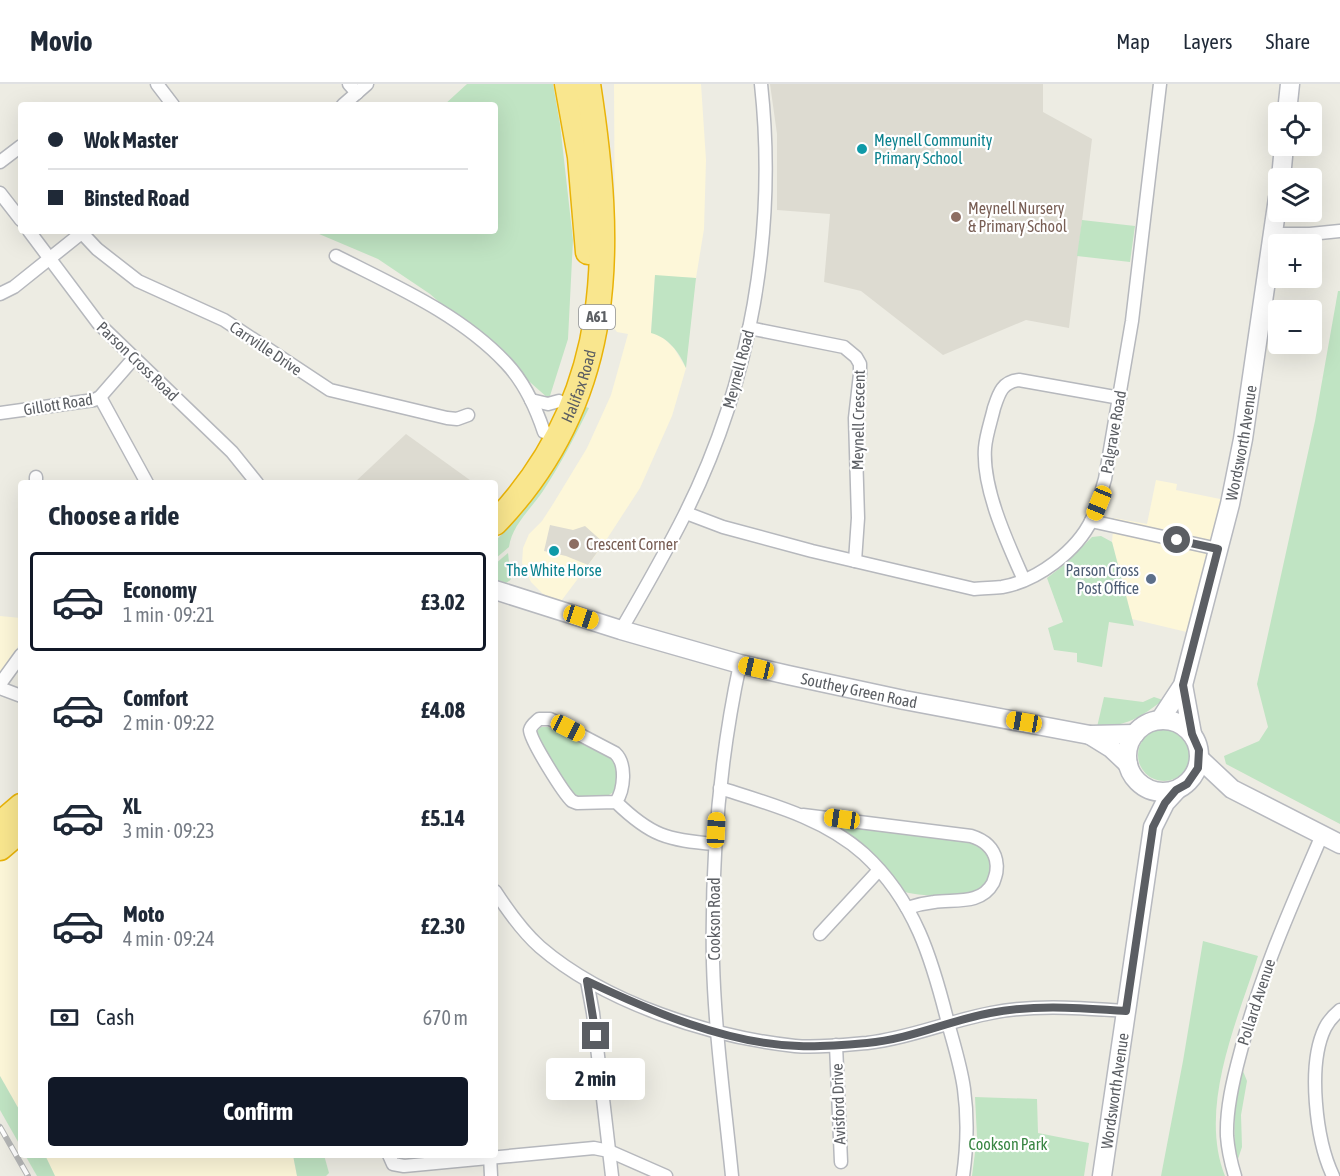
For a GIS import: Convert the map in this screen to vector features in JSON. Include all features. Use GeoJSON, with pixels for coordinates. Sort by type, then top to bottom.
{"type":"FeatureCollection","features":[{"type":"Feature","properties":{"kind":"highway","name":"Halifax Road"},"geometry":{"type":"LineString","coordinates":[[498,497],[544,432],[560,400],[581,334],[587,287],[588,247],[580,157],[567,84]]}},
{"type":"Feature","properties":{"kind":"highway","name":"Halifax Road"},"geometry":{"type":"LineString","coordinates":[[498,520],[526,487],[550,451],[576,396],[594,336],[602,289],[603,211],[599,152],[588,84]]}},
{"type":"Feature","properties":{"kind":"highway"},"geometry":{"type":"LineString","coordinates":[[0,848],[17,817]]}},
{"type":"Feature","properties":{"kind":"street"},"geometry":{"type":"LineString","coordinates":[[157,84],[171,102]]}},
{"type":"Feature","properties":{"kind":"street"},"geometry":{"type":"LineString","coordinates":[[345,102],[353,89],[367,84]]}},
{"type":"Feature","properties":{"kind":"street","name":"Meynell Road"},"geometry":{"type":"LineString","coordinates":[[621,630],[686,513],[724,420],[738,374],[759,277],[765,211],[766,148],[761,84]]}},
{"type":"Feature","properties":{"kind":"street","name":"Palgrave Road"},"geometry":{"type":"LineString","coordinates":[[686,513],[751,535],[974,589],[1002,587],[1024,580],[1058,560],[1091,521],[1099,503],[1105,479],[1120,398],[1146,218],[1160,84]]}},
{"type":"Feature","properties":{"kind":"street"},"geometry":{"type":"LineString","coordinates":[[1288,102],[1290,84]]}},
{"type":"Feature","properties":{"kind":"street"},"geometry":{"type":"LineString","coordinates":[[0,162],[18,148]]}},
{"type":"Feature","properties":{"kind":"street"},"geometry":{"type":"LineString","coordinates":[[0,193],[18,216]]}},
{"type":"Feature","properties":{"kind":"street","name":"Wordsworth Avenue"},"geometry":{"type":"LineString","coordinates":[[1273,234],[1275,222]]}},
{"type":"Feature","properties":{"kind":"street"},"geometry":{"type":"LineString","coordinates":[[1310,234],[1340,231]]}},
{"type":"Feature","properties":{"kind":"street","name":"Parson Cross Road"},"geometry":{"type":"LineString","coordinates":[[31,234],[98,323],[232,452],[255,480]]}},
{"type":"Feature","properties":{"kind":"street"},"geometry":{"type":"LineString","coordinates":[[0,294],[14,287],[80,234]]}},
{"type":"Feature","properties":{"kind":"street","name":"Carrville Drive"},"geometry":{"type":"LineString","coordinates":[[85,234],[97,249],[138,281],[224,320],[330,390],[447,418],[468,415]]}},
{"type":"Feature","properties":{"kind":"street","name":"Halifax Road"},"geometry":{"type":"LineString","coordinates":[[336,256],[425,301],[484,343],[508,365],[531,400],[544,432]]}},
{"type":"Feature","properties":{"kind":"street","name":"Wordsworth Avenue"},"geometry":{"type":"LineString","coordinates":[[1160,720],[1183,685],[1218,549],[1243,439],[1268,268]]}},
{"type":"Feature","properties":{"kind":"street","name":"Meynell Crescent"},"geometry":{"type":"LineString","coordinates":[[749,328],[844,347],[856,357],[860,364],[855,439],[858,518],[855,561]]}},
{"type":"Feature","properties":{"kind":"street","name":"Gillott Road"},"geometry":{"type":"LineString","coordinates":[[0,412],[86,402],[100,397],[134,358]]}},
{"type":"Feature","properties":{"kind":"street"},"geometry":{"type":"LineString","coordinates":[[1024,580],[1005,538],[990,489],[986,464],[985,448],[999,393],[1011,381],[1019,380],[1120,398]]}},
{"type":"Feature","properties":{"kind":"street"},"geometry":{"type":"LineString","coordinates":[[100,397],[145,480]]}},
{"type":"Feature","properties":{"kind":"street","name":"Halifax Road"},"geometry":{"type":"LineString","coordinates":[[531,400],[548,404],[560,400]]}},
{"type":"Feature","properties":{"kind":"street"},"geometry":{"type":"LineString","coordinates":[[1091,521],[1218,549]]}},
{"type":"Feature","properties":{"kind":"street","name":"Southey Green Road"},"geometry":{"type":"LineString","coordinates":[[498,591],[621,630],[740,664],[904,700],[1090,735],[1135,734]]}},
{"type":"Feature","properties":{"kind":"street"},"geometry":{"type":"LineString","coordinates":[[18,659],[0,686],[18,695]]}},
{"type":"Feature","properties":{"kind":"street","name":"Cookson Road"},"geometry":{"type":"LineString","coordinates":[[732,1176],[713,965],[715,844],[720,788],[730,710],[740,664]]}},
{"type":"Feature","properties":{"kind":"street","name":"Wordsworth Avenue"},"geometry":{"type":"LineString","coordinates":[[1183,685],[1192,734]]}},
{"type":"Feature","properties":{"kind":"street"},"geometry":{"type":"LineString","coordinates":[[616,802],[622,790],[622,763],[615,753],[550,719],[539,719],[532,726],[530,731],[533,738],[568,797],[578,803],[616,802],[640,824],[653,832],[685,842],[715,844]]}},
{"type":"Feature","properties":{"kind":"street"},"geometry":{"type":"LineString","coordinates":[[1182,787],[1194,777],[1200,759],[1192,734],[1183,726],[1172,721],[1160,720],[1144,726],[1135,734],[1127,753],[1128,764],[1138,782],[1156,792],[1209,784],[1232,789],[1340,844]]}},
{"type":"Feature","properties":{"kind":"street","name":"Southey Green Road"},"geometry":{"type":"LineString","coordinates":[[1090,735],[1128,764]]}},
{"type":"Feature","properties":{"kind":"street"},"geometry":{"type":"LineString","coordinates":[[1200,759],[1232,789]]}},
{"type":"Feature","properties":{"kind":"street","name":"Wordsworth Avenue"},"geometry":{"type":"LineString","coordinates":[[1138,782],[1148,804],[1153,827]]}},
{"type":"Feature","properties":{"kind":"street","name":"Wordsworth Avenue"},"geometry":{"type":"LineString","coordinates":[[1102,1176],[1153,827],[1165,803],[1182,787]]}},
{"type":"Feature","properties":{"kind":"street"},"geometry":{"type":"LineString","coordinates":[[720,788],[800,815],[839,836],[863,854],[879,870],[907,908],[928,950],[964,1089],[967,1129],[963,1176]]}},
{"type":"Feature","properties":{"kind":"street"},"geometry":{"type":"LineString","coordinates":[[800,815],[971,836],[981,839],[989,846],[994,854],[997,867],[991,885],[984,894],[975,899],[935,902],[907,908]]}},
{"type":"Feature","properties":{"kind":"street","name":"Pollard Avenue"},"geometry":{"type":"LineString","coordinates":[[1235,1176],[1227,1134],[1235,1071],[1263,976],[1322,835]]}},
{"type":"Feature","properties":{"kind":"street"},"geometry":{"type":"LineString","coordinates":[[820,934],[879,870]]}},
{"type":"Feature","properties":{"kind":"street"},"geometry":{"type":"LineString","coordinates":[[498,895],[524,931],[540,946],[587,981],[663,1014],[718,1033],[797,1046],[836,1045],[869,1043],[908,1036],[985,1014],[1023,1009],[1055,1007],[1126,1011]]}},
{"type":"Feature","properties":{"kind":"street"},"geometry":{"type":"LineString","coordinates":[[587,981],[593,1013],[612,1176]]}},
{"type":"Feature","properties":{"kind":"street"},"geometry":{"type":"LineString","coordinates":[[1333,1176],[1321,1134],[1316,1094],[1316,1065],[1319,1043],[1326,1027],[1340,1010]]}},
{"type":"Feature","properties":{"kind":"street","name":"Avisford Drive"},"geometry":{"type":"LineString","coordinates":[[836,1045],[841,1162]]}},
{"type":"Feature","properties":{"kind":"street"},"geometry":{"type":"LineString","coordinates":[[498,1155],[594,1148],[609,1151],[666,1176]]}},
{"type":"Feature","properties":{"kind":"street"},"geometry":{"type":"LineString","coordinates":[[390,1158],[393,1164],[404,1166],[473,1158]]}},
{"type":"Feature","properties":{"kind":"street"},"geometry":{"type":"LineString","coordinates":[[490,1158],[491,1176]]}},
{"type":"Feature","properties":{"kind":"shaded area"},"geometry":{"type":"Polygon","coordinates":[[[614,84],[701,84],[706,160],[704,229],[696,278],[655,276],[651,332],[660,335],[674,348],[686,368],[672,416],[640,488],[603,545],[559,604],[542,593],[531,582],[522,563],[523,548],[529,534],[542,521],[587,448],[611,395],[628,334],[617,332],[609,322],[615,255],[614,84]]]}},
{"type":"Feature","properties":{"kind":"shaded area","name":"Meynell Nursery & Primary School"},"geometry":{"type":"Polygon","coordinates":[[[770,84],[1043,84],[1043,112],[1092,139],[1069,328],[1026,320],[943,355],[861,291],[824,282],[830,214],[777,210],[777,134],[770,84]]]}},
{"type":"Feature","properties":{"kind":"shaded area"},"geometry":{"type":"Polygon","coordinates":[[[406,434],[470,480],[357,480],[406,434]]]}},
{"type":"Feature","properties":{"kind":"shaded area"},"geometry":{"type":"Polygon","coordinates":[[[1156,480],[1177,484],[1176,490],[1225,500],[1191,633],[1132,619],[1112,542],[1114,518],[1147,524],[1156,480]]]}},
{"type":"Feature","properties":{"kind":"shaded area","name":"Crescent Corner"},"geometry":{"type":"Polygon","coordinates":[[[550,525],[573,530],[585,526],[604,543],[588,565],[566,556],[544,551],[550,525]]]}},
{"type":"Feature","properties":{"kind":"shaded area"},"geometry":{"type":"Polygon","coordinates":[[[0,616],[18,618],[18,646],[9,664],[0,675],[0,616]]]}},
{"type":"Feature","properties":{"kind":"shaded area"},"geometry":{"type":"Polygon","coordinates":[[[18,848],[18,1108],[0,1076],[0,861],[18,848]]]}},
{"type":"Feature","properties":{"kind":"shaded area"},"geometry":{"type":"Polygon","coordinates":[[[46,1158],[294,1158],[297,1176],[55,1176],[46,1158]]]}},
{"type":"Feature","properties":{"kind":"green space"},"geometry":{"type":"Polygon","coordinates":[[[467,84],[553,84],[560,124],[573,240],[568,339],[549,399],[430,294],[378,259],[319,234],[498,234],[498,102],[447,102],[467,84]]]}},
{"type":"Feature","properties":{"kind":"green space"},"geometry":{"type":"Polygon","coordinates":[[[1082,220],[1135,226],[1130,262],[1077,256],[1082,220]]]}},
{"type":"Feature","properties":{"kind":"green space"},"geometry":{"type":"Polygon","coordinates":[[[655,275],[696,278],[686,368],[673,346],[663,338],[651,333],[655,275]]]}},
{"type":"Feature","properties":{"kind":"green space"},"geometry":{"type":"Polygon","coordinates":[[[1338,291],[1340,291],[1340,824],[1226,764],[1224,756],[1259,741],[1268,727],[1257,684],[1315,421],[1338,291]]]}},
{"type":"Feature","properties":{"kind":"green space"},"geometry":{"type":"Polygon","coordinates":[[[586,407],[589,408],[556,471],[518,524],[509,547],[498,556],[498,538],[535,495],[568,443],[586,407]]]}},
{"type":"Feature","properties":{"kind":"green space"},"geometry":{"type":"Polygon","coordinates":[[[1101,536],[1112,542],[1134,626],[1109,622],[1102,667],[1077,662],[1077,653],[1054,650],[1048,628],[1063,622],[1047,578],[1064,565],[1092,537],[1101,536]]]}},
{"type":"Feature","properties":{"kind":"green space"},"geometry":{"type":"Polygon","coordinates":[[[508,553],[511,579],[506,583],[498,582],[498,561],[508,553]]]}},
{"type":"Feature","properties":{"kind":"green space"},"geometry":{"type":"Polygon","coordinates":[[[1104,697],[1143,702],[1154,697],[1163,700],[1132,720],[1097,727],[1104,697]]]}},
{"type":"Feature","properties":{"kind":"green space"},"geometry":{"type":"Polygon","coordinates":[[[541,727],[548,727],[612,759],[617,766],[617,790],[604,798],[577,799],[570,795],[536,738],[537,731],[541,727]]]}},
{"type":"Feature","properties":{"kind":"green space"},"geometry":{"type":"Polygon","coordinates":[[[1159,729],[1169,729],[1183,736],[1190,755],[1183,774],[1169,781],[1159,781],[1149,777],[1142,770],[1138,760],[1138,750],[1142,740],[1149,733],[1159,729]]]}},
{"type":"Feature","properties":{"kind":"green space"},"geometry":{"type":"Polygon","coordinates":[[[831,822],[976,843],[981,845],[991,858],[990,873],[983,887],[970,894],[938,896],[905,892],[829,825],[831,822]]]}},
{"type":"Feature","properties":{"kind":"green space"},"geometry":{"type":"Polygon","coordinates":[[[1203,941],[1258,956],[1231,1036],[1218,1094],[1216,1122],[1218,1150],[1225,1176],[1161,1176],[1183,1061],[1203,941]]]}},
{"type":"Feature","properties":{"kind":"green space"},"geometry":{"type":"Polygon","coordinates":[[[1241,1066],[1247,1081],[1241,1115],[1242,1147],[1236,1165],[1235,1115],[1241,1066]]]}},
{"type":"Feature","properties":{"kind":"green space"},"geometry":{"type":"Polygon","coordinates":[[[0,1076],[18,1108],[18,1142],[0,1110],[0,1076]]]}},
{"type":"Feature","properties":{"kind":"green space","name":"Cookson Park"},"geometry":{"type":"Polygon","coordinates":[[[975,1097],[1037,1099],[1038,1133],[1089,1143],[1084,1176],[972,1176],[977,1137],[975,1097]]]}},
{"type":"Feature","properties":{"kind":"green space"},"geometry":{"type":"Polygon","coordinates":[[[27,1158],[46,1158],[55,1176],[37,1176],[27,1158]]]}},
{"type":"Feature","properties":{"kind":"green space"},"geometry":{"type":"Polygon","coordinates":[[[294,1158],[325,1158],[329,1173],[326,1176],[297,1176],[294,1158]]]}},
{"type":"Feature","properties":{"kind":"railway"},"geometry":{"type":"LineString","coordinates":[[0,1127],[28,1176]]}},
{"type":"Feature","properties":{"kind":"place","name":"Meynell Community Primary School"},"geometry":{"type":"Point","coordinates":[862,149]}},
{"type":"Feature","properties":{"kind":"place","name":"Meynell Nursery & Primary School"},"geometry":{"type":"Point","coordinates":[956,217]}},
{"type":"Feature","properties":{"kind":"place","name":"Crescent Corner"},"geometry":{"type":"Point","coordinates":[574,544]}},
{"type":"Feature","properties":{"kind":"place","name":"The White Horse"},"geometry":{"type":"Point","coordinates":[554,551]}},
{"type":"Feature","properties":{"kind":"place","name":"Parson Cross Post Office"},"geometry":{"type":"Point","coordinates":[1151,579]}},
{"type":"Feature","properties":{"kind":"route"},"geometry":{"type":"LineString","coordinates":[[596,1036],[587,981],[620,997],[718,1033],[797,1046],[869,1043],[908,1036],[968,1017],[993,1012],[1055,1007],[1126,1011],[1153,827],[1165,803],[1176,790],[1194,777],[1200,759],[1192,734],[1183,685],[1218,549],[1177,540]]}}]}
